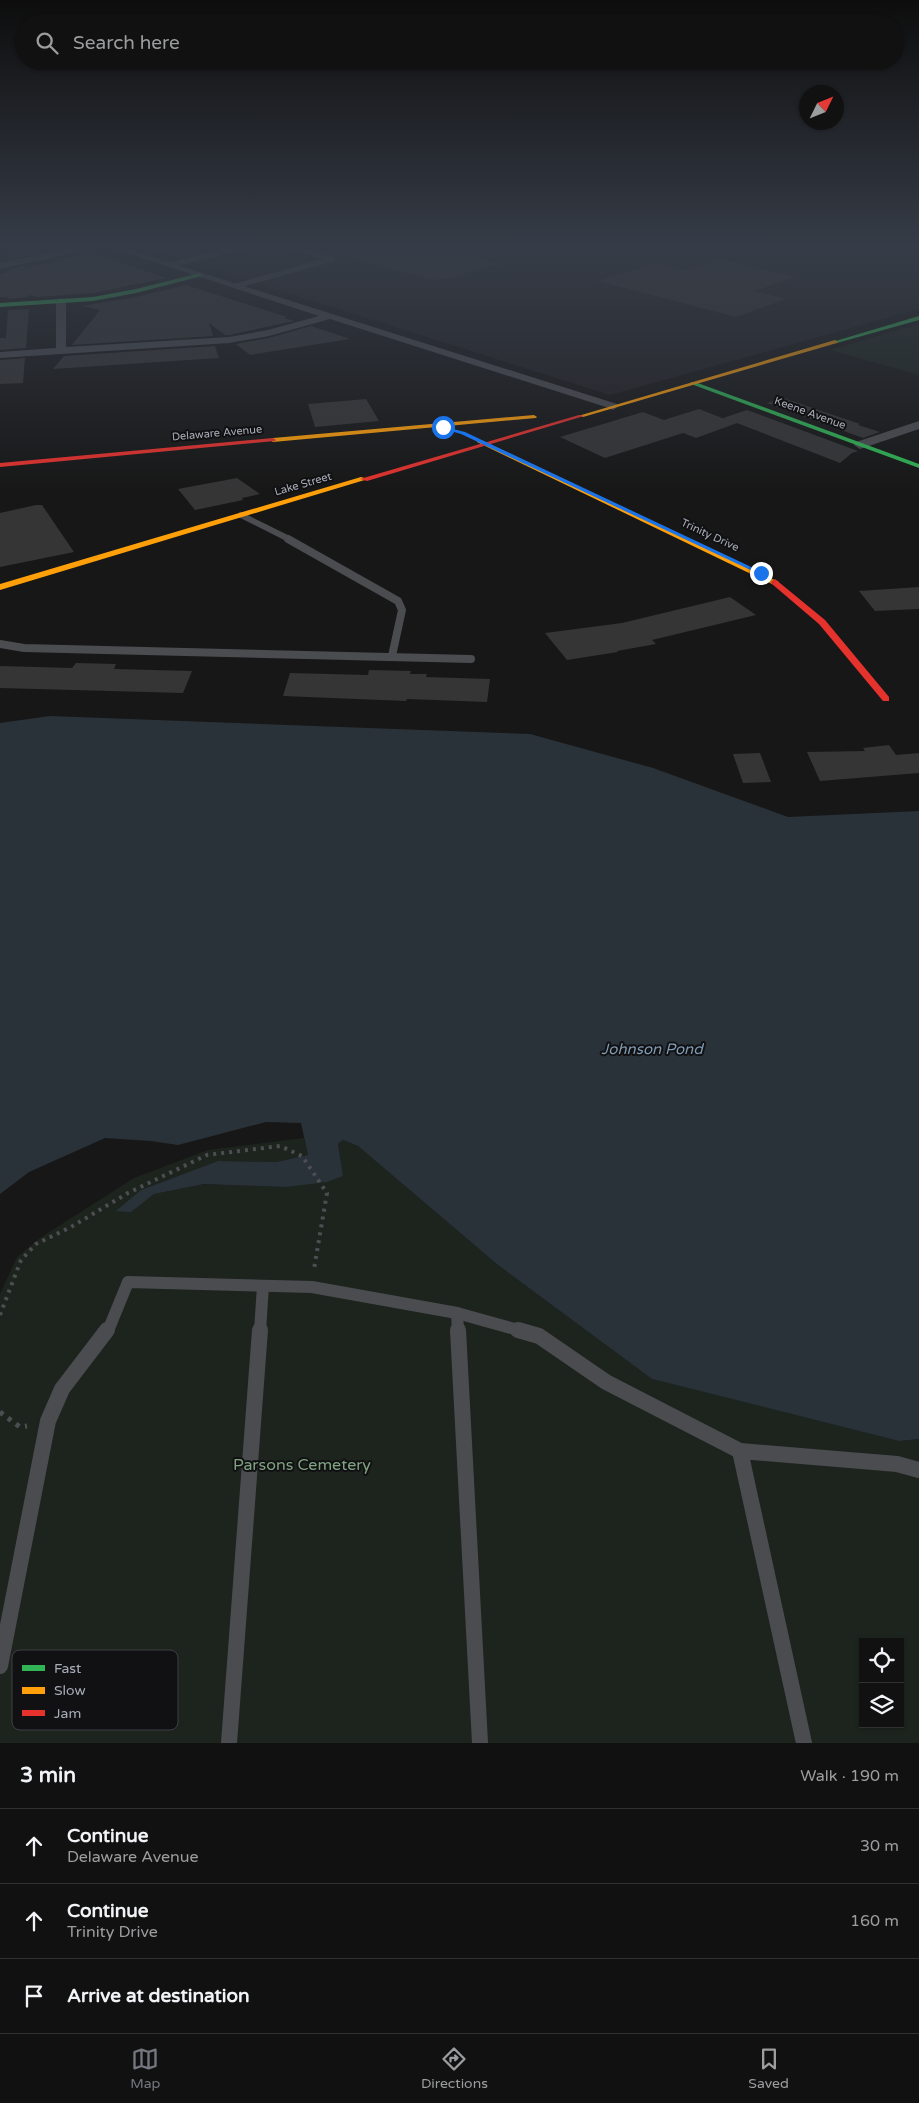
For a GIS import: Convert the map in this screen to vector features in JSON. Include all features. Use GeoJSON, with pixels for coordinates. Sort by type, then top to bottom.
{"type":"FeatureCollection","features":[{"type":"Feature","properties":{"kind":"street"},"geometry":{"type":"LineString","coordinates":[[60,329],[60,351]]}},
{"type":"Feature","properties":{"kind":"street"},"geometry":{"type":"LineString","coordinates":[[0,355],[248,338],[286,329]]}},
{"type":"Feature","properties":{"kind":"street"},"geometry":{"type":"LineString","coordinates":[[372,329],[613,406]]}},
{"type":"Feature","properties":{"kind":"street","name":"Lake Street"},"geometry":{"type":"LineString","coordinates":[[0,587],[241,514],[880,329]]}},
{"type":"Feature","properties":{"kind":"street","name":"Keene Avenue"},"geometry":{"type":"LineString","coordinates":[[693,383],[919,466]]}},
{"type":"Feature","properties":{"kind":"street","name":"Delaware Avenue"},"geometry":{"type":"LineString","coordinates":[[0,464],[594,412]]}},
{"type":"Feature","properties":{"kind":"street"},"geometry":{"type":"LineString","coordinates":[[860,445],[919,425]]}},
{"type":"Feature","properties":{"kind":"street","name":"Delaware Avenue"},"geometry":{"type":"LineString","coordinates":[[435,426],[467,435],[485,444]]}},
{"type":"Feature","properties":{"kind":"street","name":"Trinity Drive"},"geometry":{"type":"LineString","coordinates":[[485,444],[776,582],[803,601],[830,629],[886,699]]}},
{"type":"Feature","properties":{"kind":"lane"},"geometry":{"type":"LineString","coordinates":[[241,514],[313,551],[398,601],[402,610],[392,656]]}},
{"type":"Feature","properties":{"kind":"lane"},"geometry":{"type":"LineString","coordinates":[[0,644],[24,648],[471,659]]}},
{"type":"Feature","properties":{"kind":"lane"},"geometry":{"type":"LineString","coordinates":[[0,1666],[48,1421],[62,1389],[110,1326],[128,1282],[312,1287],[457,1313],[539,1336],[606,1382],[740,1451],[897,1464],[919,1470]]}},
{"type":"Feature","properties":{"kind":"lane"},"geometry":{"type":"LineString","coordinates":[[228,1743],[263,1286]]}},
{"type":"Feature","properties":{"kind":"lane"},"geometry":{"type":"LineString","coordinates":[[457,1313],[480,1743]]}},
{"type":"Feature","properties":{"kind":"lane"},"geometry":{"type":"LineString","coordinates":[[740,1451],[804,1743]]}},
{"type":"Feature","properties":{"kind":"path"},"geometry":{"type":"LineString","coordinates":[[0,1315],[21,1260],[36,1244],[71,1227],[128,1193],[207,1156],[280,1146],[302,1156],[327,1192],[312,1287]]}},
{"type":"Feature","properties":{"kind":"path"},"geometry":{"type":"LineString","coordinates":[[0,1412],[20,1427],[48,1421]]}},
{"type":"Feature","properties":{"kind":"shaded area"},"geometry":{"type":"Polygon","coordinates":[[[403,329],[846,329],[610,395],[403,329]]]}},
{"type":"Feature","properties":{"kind":"green space"},"geometry":{"type":"Polygon","coordinates":[[[901,329],[919,329],[919,375],[830,350],[901,329]]]}},
{"type":"Feature","properties":{"kind":"green space","name":"Parsons Cemetery"},"geometry":{"type":"Polygon","coordinates":[[[304,1138],[308,1155],[276,1162],[218,1161],[141,1190],[131,1211],[154,1194],[204,1184],[286,1187],[343,1176],[338,1144],[343,1140],[358,1146],[498,1265],[652,1379],[899,1441],[919,1439],[919,1743],[0,1743],[0,1294],[17,1257],[40,1238],[134,1178],[208,1150],[304,1138]]]}},
{"type":"Feature","properties":{"kind":"water","name":"Johnson Pond"},"geometry":{"type":"Polygon","coordinates":[[[50,716],[530,734],[653,768],[788,817],[919,811],[919,1439],[899,1441],[652,1379],[498,1265],[358,1146],[343,1140],[338,1144],[343,1176],[327,1182],[286,1187],[204,1184],[154,1194],[131,1212],[116,1211],[141,1190],[218,1161],[276,1162],[308,1155],[301,1123],[266,1122],[178,1145],[105,1138],[29,1172],[0,1194],[0,723],[50,716]]]}},
{"type":"Feature","properties":{"kind":"building"},"geometry":{"type":"Polygon","coordinates":[[[7,329],[27,329],[26,348],[0,350],[0,338],[6,338],[7,329]]]}},
{"type":"Feature","properties":{"kind":"building"},"geometry":{"type":"Polygon","coordinates":[[[85,329],[211,329],[213,336],[72,345],[85,329]]]}},
{"type":"Feature","properties":{"kind":"building"},"geometry":{"type":"Polygon","coordinates":[[[217,329],[255,329],[229,335],[225,335],[217,329]]]}},
{"type":"Feature","properties":{"kind":"building"},"geometry":{"type":"Polygon","coordinates":[[[299,329],[321,329],[350,339],[250,355],[236,344],[269,338],[299,329]]]}},
{"type":"Feature","properties":{"kind":"building"},"geometry":{"type":"Polygon","coordinates":[[[215,346],[219,358],[53,369],[64,356],[215,346]]]}},
{"type":"Feature","properties":{"kind":"building"},"geometry":{"type":"Polygon","coordinates":[[[25,358],[23,383],[0,384],[0,360],[25,358]]]}},
{"type":"Feature","properties":{"kind":"building"},"geometry":{"type":"Polygon","coordinates":[[[783,398],[880,432],[863,438],[767,403],[783,398]]]}},
{"type":"Feature","properties":{"kind":"building"},"geometry":{"type":"Polygon","coordinates":[[[366,399],[379,421],[315,427],[308,404],[366,399]]]}},
{"type":"Feature","properties":{"kind":"building"},"geometry":{"type":"Polygon","coordinates":[[[699,409],[730,421],[723,418],[747,410],[858,451],[852,453],[840,463],[737,423],[696,438],[683,433],[605,458],[560,437],[643,412],[664,420],[699,409]]]}},
{"type":"Feature","properties":{"kind":"building"},"geometry":{"type":"Polygon","coordinates":[[[237,478],[260,494],[242,498],[243,500],[195,510],[178,489],[237,478]]]}},
{"type":"Feature","properties":{"kind":"building"},"geometry":{"type":"Polygon","coordinates":[[[42,505],[74,552],[0,567],[0,513],[42,505]]]}},
{"type":"Feature","properties":{"kind":"building"},"geometry":{"type":"Polygon","coordinates":[[[919,587],[919,609],[875,611],[859,591],[919,587]]]}},
{"type":"Feature","properties":{"kind":"building"},"geometry":{"type":"Polygon","coordinates":[[[730,597],[756,615],[652,640],[656,644],[618,652],[567,660],[545,633],[622,623],[730,597]]]}},
{"type":"Feature","properties":{"kind":"building"},"geometry":{"type":"Polygon","coordinates":[[[76,663],[116,664],[114,669],[192,671],[183,693],[0,688],[0,666],[72,668],[76,663]]]}},
{"type":"Feature","properties":{"kind":"building"},"geometry":{"type":"Polygon","coordinates":[[[369,670],[411,671],[410,674],[427,674],[426,677],[490,679],[487,702],[283,696],[290,673],[368,675],[369,670]]]}},
{"type":"Feature","properties":{"kind":"building"},"geometry":{"type":"Polygon","coordinates":[[[889,745],[896,755],[919,753],[919,773],[820,781],[807,752],[865,751],[863,748],[889,745]]]}},
{"type":"Feature","properties":{"kind":"building"},"geometry":{"type":"Polygon","coordinates":[[[760,753],[771,782],[743,783],[733,754],[760,753]]]}},
{"type":"Feature","properties":{"kind":"traffic: fast"},"geometry":{"type":"LineString","coordinates":[[835,342],[879,329]]}},
{"type":"Feature","properties":{"kind":"traffic: fast"},"geometry":{"type":"LineString","coordinates":[[693,383],[919,466]]}},
{"type":"Feature","properties":{"kind":"traffic: slow"},"geometry":{"type":"LineString","coordinates":[[581,416],[835,342]]}},
{"type":"Feature","properties":{"kind":"traffic: slow"},"geometry":{"type":"LineString","coordinates":[[273,440],[534,417]]}},
{"type":"Feature","properties":{"kind":"traffic: slow"},"geometry":{"type":"LineString","coordinates":[[479,441],[775,582]]}},
{"type":"Feature","properties":{"kind":"traffic: slow"},"geometry":{"type":"LineString","coordinates":[[0,587],[364,479]]}},
{"type":"Feature","properties":{"kind":"traffic: jam"},"geometry":{"type":"LineString","coordinates":[[364,479],[581,416]]}},
{"type":"Feature","properties":{"kind":"traffic: jam"},"geometry":{"type":"LineString","coordinates":[[0,465],[273,440]]}},
{"type":"Feature","properties":{"kind":"traffic: jam"},"geometry":{"type":"LineString","coordinates":[[775,582],[822,622],[886,699]]}},
{"type":"Feature","properties":{"kind":"route"},"geometry":{"type":"LineString","coordinates":[[443,427],[463,433],[761,573]]}}]}
